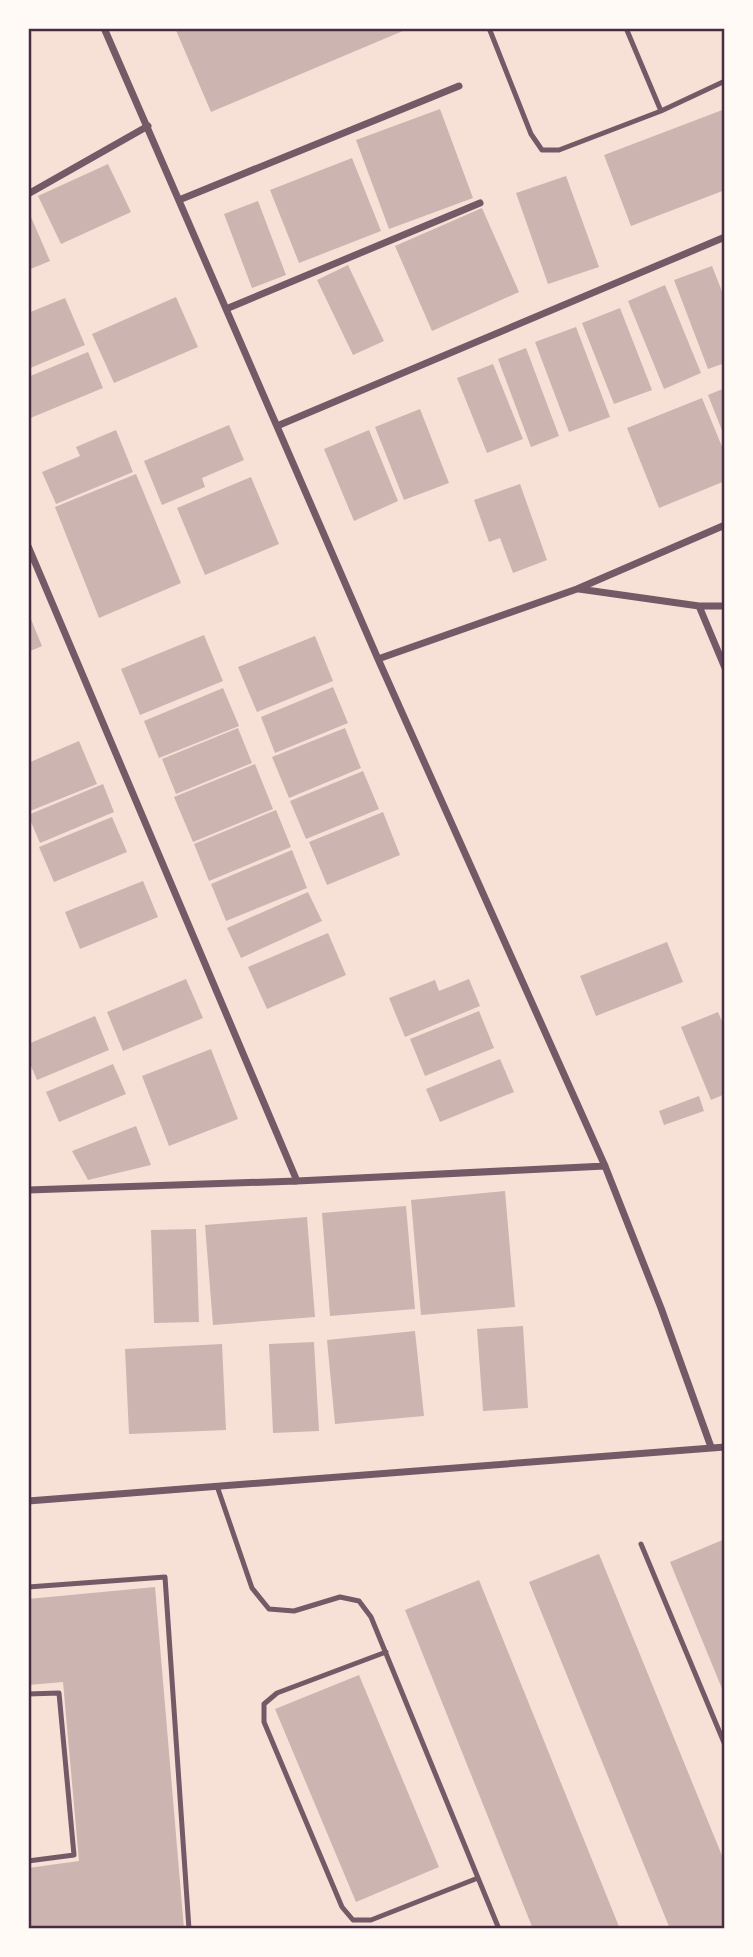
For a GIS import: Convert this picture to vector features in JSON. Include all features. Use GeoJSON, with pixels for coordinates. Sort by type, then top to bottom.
{"type":"FeatureCollection","features":[{"type":"Feature","properties":{"kind":"street"},"geometry":{"type":"LineString","coordinates":[[104,28],[378,659],[605,1166],[661,1308],[711,1447]]}},
{"type":"Feature","properties":{"kind":"street"},"geometry":{"type":"LineString","coordinates":[[179,200],[459,86]]}},
{"type":"Feature","properties":{"kind":"street"},"geometry":{"type":"LineString","coordinates":[[28,194],[148,127]]}},
{"type":"Feature","properties":{"kind":"street"},"geometry":{"type":"LineString","coordinates":[[226,309],[480,203]]}},
{"type":"Feature","properties":{"kind":"street"},"geometry":{"type":"LineString","coordinates":[[276,426],[725,237]]}},
{"type":"Feature","properties":{"kind":"street"},"geometry":{"type":"LineString","coordinates":[[378,659],[577,589],[725,525]]}},
{"type":"Feature","properties":{"kind":"street"},"geometry":{"type":"LineString","coordinates":[[28,546],[298,1181]]}},
{"type":"Feature","properties":{"kind":"street"},"geometry":{"type":"LineString","coordinates":[[577,589],[699,606],[725,606]]}},
{"type":"Feature","properties":{"kind":"street"},"geometry":{"type":"LineString","coordinates":[[699,606],[725,668]]}},
{"type":"Feature","properties":{"kind":"street"},"geometry":{"type":"LineString","coordinates":[[28,1189],[298,1181],[605,1166]]}},
{"type":"Feature","properties":{"kind":"street"},"geometry":{"type":"LineString","coordinates":[[28,1501],[725,1447]]}},
{"type":"Feature","properties":{"kind":"lane"},"geometry":{"type":"LineString","coordinates":[[489,28],[531,134],[542,150],[559,150],[661,110],[725,81]]}},
{"type":"Feature","properties":{"kind":"lane"},"geometry":{"type":"LineString","coordinates":[[626,28],[661,110]]}},
{"type":"Feature","properties":{"kind":"lane"},"geometry":{"type":"LineString","coordinates":[[217,1486],[252,1588],[269,1609],[294,1611],[340,1597],[359,1601],[372,1618],[499,1929]]}},
{"type":"Feature","properties":{"kind":"lane"},"geometry":{"type":"LineString","coordinates":[[641,1544],[725,1745]]}},
{"type":"Feature","properties":{"kind":"lane"},"geometry":{"type":"LineString","coordinates":[[28,1587],[165,1577],[189,1929]]}},
{"type":"Feature","properties":{"kind":"lane"},"geometry":{"type":"LineString","coordinates":[[386,1653],[277,1693],[264,1704],[264,1722],[342,1907],[354,1920],[371,1920],[478,1878]]}},
{"type":"Feature","properties":{"kind":"lane"},"geometry":{"type":"LineString","coordinates":[[28,1693],[59,1693],[74,1855],[28,1861]]}},
{"type":"Feature","properties":{"kind":"building"},"geometry":{"type":"Polygon","coordinates":[[[175,28],[410,28],[211,112],[175,28]]]}},
{"type":"Feature","properties":{"kind":"building"},"geometry":{"type":"Polygon","coordinates":[[[440,109],[473,198],[389,229],[356,140],[440,109]]]}},
{"type":"Feature","properties":{"kind":"building"},"geometry":{"type":"Polygon","coordinates":[[[725,109],[725,190],[631,226],[604,155],[725,109]]]}},
{"type":"Feature","properties":{"kind":"building"},"geometry":{"type":"Polygon","coordinates":[[[352,158],[381,231],[299,263],[270,190],[352,158]]]}},
{"type":"Feature","properties":{"kind":"building"},"geometry":{"type":"Polygon","coordinates":[[[108,164],[131,212],[61,244],[38,196],[108,164]]]}},
{"type":"Feature","properties":{"kind":"building"},"geometry":{"type":"Polygon","coordinates":[[[566,176],[599,267],[548,284],[516,193],[566,176]]]}},
{"type":"Feature","properties":{"kind":"building"},"geometry":{"type":"Polygon","coordinates":[[[258,201],[286,275],[252,288],[224,214],[258,201]]]}},
{"type":"Feature","properties":{"kind":"building"},"geometry":{"type":"Polygon","coordinates":[[[482,208],[519,292],[432,331],[395,246],[482,208]]]}},
{"type":"Feature","properties":{"kind":"building"},"geometry":{"type":"Polygon","coordinates":[[[28,210],[50,261],[28,270],[28,210]]]}},
{"type":"Feature","properties":{"kind":"building"},"geometry":{"type":"Polygon","coordinates":[[[348,265],[384,341],[353,355],[317,280],[348,265]]]}},
{"type":"Feature","properties":{"kind":"building"},"geometry":{"type":"Polygon","coordinates":[[[712,266],[725,299],[725,363],[708,369],[674,280],[712,266]]]}},
{"type":"Feature","properties":{"kind":"building"},"geometry":{"type":"Polygon","coordinates":[[[665,285],[701,373],[664,389],[628,301],[665,285]]]}},
{"type":"Feature","properties":{"kind":"building"},"geometry":{"type":"Polygon","coordinates":[[[176,297],[198,347],[114,383],[92,334],[176,297]]]}},
{"type":"Feature","properties":{"kind":"building"},"geometry":{"type":"Polygon","coordinates":[[[65,298],[85,345],[28,369],[28,313],[65,298]]]}},
{"type":"Feature","properties":{"kind":"building"},"geometry":{"type":"Polygon","coordinates":[[[620,308],[652,390],[614,404],[582,323],[620,308]]]}},
{"type":"Feature","properties":{"kind":"building"},"geometry":{"type":"Polygon","coordinates":[[[576,327],[610,417],[569,432],[535,342],[576,327]]]}},
{"type":"Feature","properties":{"kind":"building"},"geometry":{"type":"Polygon","coordinates":[[[526,348],[559,436],[531,447],[498,359],[526,348]]]}},
{"type":"Feature","properties":{"kind":"building"},"geometry":{"type":"Polygon","coordinates":[[[88,352],[103,388],[28,419],[28,377],[88,352]]]}},
{"type":"Feature","properties":{"kind":"building"},"geometry":{"type":"Polygon","coordinates":[[[493,364],[523,439],[487,453],[457,378],[493,364]]]}},
{"type":"Feature","properties":{"kind":"building"},"geometry":{"type":"Polygon","coordinates":[[[725,388],[725,438],[708,395],[725,388]]]}},
{"type":"Feature","properties":{"kind":"building"},"geometry":{"type":"Polygon","coordinates":[[[702,398],[725,454],[725,481],[659,508],[627,428],[702,398]]]}},
{"type":"Feature","properties":{"kind":"building"},"geometry":{"type":"Polygon","coordinates":[[[420,409],[449,483],[404,500],[375,427],[420,409]]]}},
{"type":"Feature","properties":{"kind":"building"},"geometry":{"type":"Polygon","coordinates":[[[229,425],[244,460],[202,478],[205,487],[162,505],[144,461],[229,425]]]}},
{"type":"Feature","properties":{"kind":"building"},"geometry":{"type":"Polygon","coordinates":[[[116,430],[133,472],[56,504],[42,472],[80,456],[76,447],[116,430]]]}},
{"type":"Feature","properties":{"kind":"building"},"geometry":{"type":"Polygon","coordinates":[[[369,430],[398,501],[354,521],[324,449],[369,430]]]}},
{"type":"Feature","properties":{"kind":"building"},"geometry":{"type":"Polygon","coordinates":[[[136,474],[181,583],[99,618],[55,507],[136,474]]]}},
{"type":"Feature","properties":{"kind":"building"},"geometry":{"type":"Polygon","coordinates":[[[251,477],[279,544],[205,575],[177,508],[251,477]]]}},
{"type":"Feature","properties":{"kind":"building"},"geometry":{"type":"Polygon","coordinates":[[[520,484],[547,560],[513,573],[500,538],[489,542],[474,500],[520,484]]]}},
{"type":"Feature","properties":{"kind":"building"},"geometry":{"type":"Polygon","coordinates":[[[28,612],[42,646],[28,652],[28,612]]]}},
{"type":"Feature","properties":{"kind":"building"},"geometry":{"type":"Polygon","coordinates":[[[204,635],[223,681],[140,715],[121,669],[204,635]]]}},
{"type":"Feature","properties":{"kind":"building"},"geometry":{"type":"Polygon","coordinates":[[[315,636],[333,681],[257,712],[238,667],[315,636]]]}},
{"type":"Feature","properties":{"kind":"building"},"geometry":{"type":"Polygon","coordinates":[[[333,687],[348,723],[275,753],[261,717],[333,687]]]}},
{"type":"Feature","properties":{"kind":"building"},"geometry":{"type":"Polygon","coordinates":[[[223,688],[239,726],[159,758],[144,721],[223,688]]]}},
{"type":"Feature","properties":{"kind":"building"},"geometry":{"type":"Polygon","coordinates":[[[238,728],[252,763],[176,794],[162,759],[238,728]]]}},
{"type":"Feature","properties":{"kind":"building"},"geometry":{"type":"Polygon","coordinates":[[[345,728],[361,768],[289,798],[272,757],[345,728]]]}},
{"type":"Feature","properties":{"kind":"building"},"geometry":{"type":"Polygon","coordinates":[[[79,741],[97,784],[30,811],[28,763],[79,741]]]}},
{"type":"Feature","properties":{"kind":"building"},"geometry":{"type":"Polygon","coordinates":[[[255,764],[273,809],[193,842],[174,797],[255,764]]]}},
{"type":"Feature","properties":{"kind":"building"},"geometry":{"type":"Polygon","coordinates":[[[363,771],[379,809],[306,839],[290,801],[363,771]]]}},
{"type":"Feature","properties":{"kind":"building"},"geometry":{"type":"Polygon","coordinates":[[[103,784],[114,812],[40,843],[28,815],[103,784]]]}},
{"type":"Feature","properties":{"kind":"building"},"geometry":{"type":"Polygon","coordinates":[[[276,810],[291,847],[209,881],[194,844],[276,810]]]}},
{"type":"Feature","properties":{"kind":"building"},"geometry":{"type":"Polygon","coordinates":[[[383,812],[400,855],[327,885],[309,842],[383,812]]]}},
{"type":"Feature","properties":{"kind":"building"},"geometry":{"type":"Polygon","coordinates":[[[112,817],[127,852],[54,882],[39,847],[112,817]]]}},
{"type":"Feature","properties":{"kind":"building"},"geometry":{"type":"Polygon","coordinates":[[[292,850],[307,888],[226,921],[211,884],[292,850]]]}},
{"type":"Feature","properties":{"kind":"building"},"geometry":{"type":"Polygon","coordinates":[[[143,881],[158,917],[80,949],[65,912],[143,881]]]}},
{"type":"Feature","properties":{"kind":"building"},"geometry":{"type":"Polygon","coordinates":[[[308,892],[322,921],[241,958],[227,928],[308,892]]]}},
{"type":"Feature","properties":{"kind":"building"},"geometry":{"type":"Polygon","coordinates":[[[328,933],[346,975],[267,1009],[248,967],[328,933]]]}},
{"type":"Feature","properties":{"kind":"building"},"geometry":{"type":"Polygon","coordinates":[[[667,942],[683,982],[596,1016],[580,976],[667,942]]]}},
{"type":"Feature","properties":{"kind":"building"},"geometry":{"type":"Polygon","coordinates":[[[186,979],[203,1018],[123,1051],[107,1012],[186,979]]]}},
{"type":"Feature","properties":{"kind":"building"},"geometry":{"type":"Polygon","coordinates":[[[469,979],[480,1006],[405,1037],[389,998],[435,980],[439,991],[469,979]]]}},
{"type":"Feature","properties":{"kind":"building"},"geometry":{"type":"Polygon","coordinates":[[[479,1011],[494,1048],[425,1076],[410,1039],[479,1011]]]}},
{"type":"Feature","properties":{"kind":"building"},"geometry":{"type":"Polygon","coordinates":[[[718,1012],[725,1028],[725,1094],[711,1100],[681,1027],[718,1012]]]}},
{"type":"Feature","properties":{"kind":"building"},"geometry":{"type":"Polygon","coordinates":[[[95,1016],[109,1050],[37,1080],[28,1059],[28,1044],[95,1016]]]}},
{"type":"Feature","properties":{"kind":"building"},"geometry":{"type":"Polygon","coordinates":[[[211,1049],[238,1119],[169,1146],[142,1076],[211,1049]]]}},
{"type":"Feature","properties":{"kind":"building"},"geometry":{"type":"Polygon","coordinates":[[[500,1059],[514,1092],[440,1122],[426,1089],[500,1059]]]}},
{"type":"Feature","properties":{"kind":"building"},"geometry":{"type":"Polygon","coordinates":[[[113,1064],[126,1094],[59,1122],[46,1092],[113,1064]]]}},
{"type":"Feature","properties":{"kind":"building"},"geometry":{"type":"Polygon","coordinates":[[[699,1096],[704,1111],[664,1125],[659,1111],[699,1096]]]}},
{"type":"Feature","properties":{"kind":"building"},"geometry":{"type":"Polygon","coordinates":[[[136,1126],[151,1165],[88,1180],[72,1151],[136,1126]]]}},
{"type":"Feature","properties":{"kind":"building"},"geometry":{"type":"Polygon","coordinates":[[[505,1191],[515,1307],[421,1315],[411,1200],[505,1191]]]}},
{"type":"Feature","properties":{"kind":"building"},"geometry":{"type":"Polygon","coordinates":[[[406,1206],[415,1309],[330,1316],[322,1213],[406,1206]]]}},
{"type":"Feature","properties":{"kind":"building"},"geometry":{"type":"Polygon","coordinates":[[[307,1217],[315,1317],[213,1325],[205,1225],[307,1217]]]}},
{"type":"Feature","properties":{"kind":"building"},"geometry":{"type":"Polygon","coordinates":[[[196,1229],[199,1322],[154,1323],[151,1230],[196,1229]]]}},
{"type":"Feature","properties":{"kind":"building"},"geometry":{"type":"Polygon","coordinates":[[[523,1326],[528,1408],[483,1411],[477,1329],[523,1326]]]}},
{"type":"Feature","properties":{"kind":"building"},"geometry":{"type":"Polygon","coordinates":[[[415,1331],[424,1416],[335,1424],[327,1340],[415,1331]]]}},
{"type":"Feature","properties":{"kind":"building"},"geometry":{"type":"Polygon","coordinates":[[[314,1342],[319,1431],[273,1433],[269,1344],[314,1342]]]}},
{"type":"Feature","properties":{"kind":"building"},"geometry":{"type":"Polygon","coordinates":[[[222,1344],[226,1430],[129,1434],[125,1349],[222,1344]]]}},
{"type":"Feature","properties":{"kind":"building"},"geometry":{"type":"Polygon","coordinates":[[[725,1539],[725,1696],[670,1562],[725,1539]]]}},
{"type":"Feature","properties":{"kind":"building"},"geometry":{"type":"Polygon","coordinates":[[[599,1554],[725,1863],[725,1929],[670,1929],[529,1582],[599,1554]]]}},
{"type":"Feature","properties":{"kind":"building"},"geometry":{"type":"Polygon","coordinates":[[[479,1580],[620,1929],[533,1929],[405,1610],[479,1580]]]}},
{"type":"Feature","properties":{"kind":"building"},"geometry":{"type":"Polygon","coordinates":[[[155,1587],[184,1929],[28,1929],[28,1868],[79,1861],[63,1682],[28,1685],[28,1599],[155,1587]]]}},
{"type":"Feature","properties":{"kind":"building"},"geometry":{"type":"Polygon","coordinates":[[[359,1675],[439,1867],[356,1902],[275,1709],[359,1675]]]}}]}
